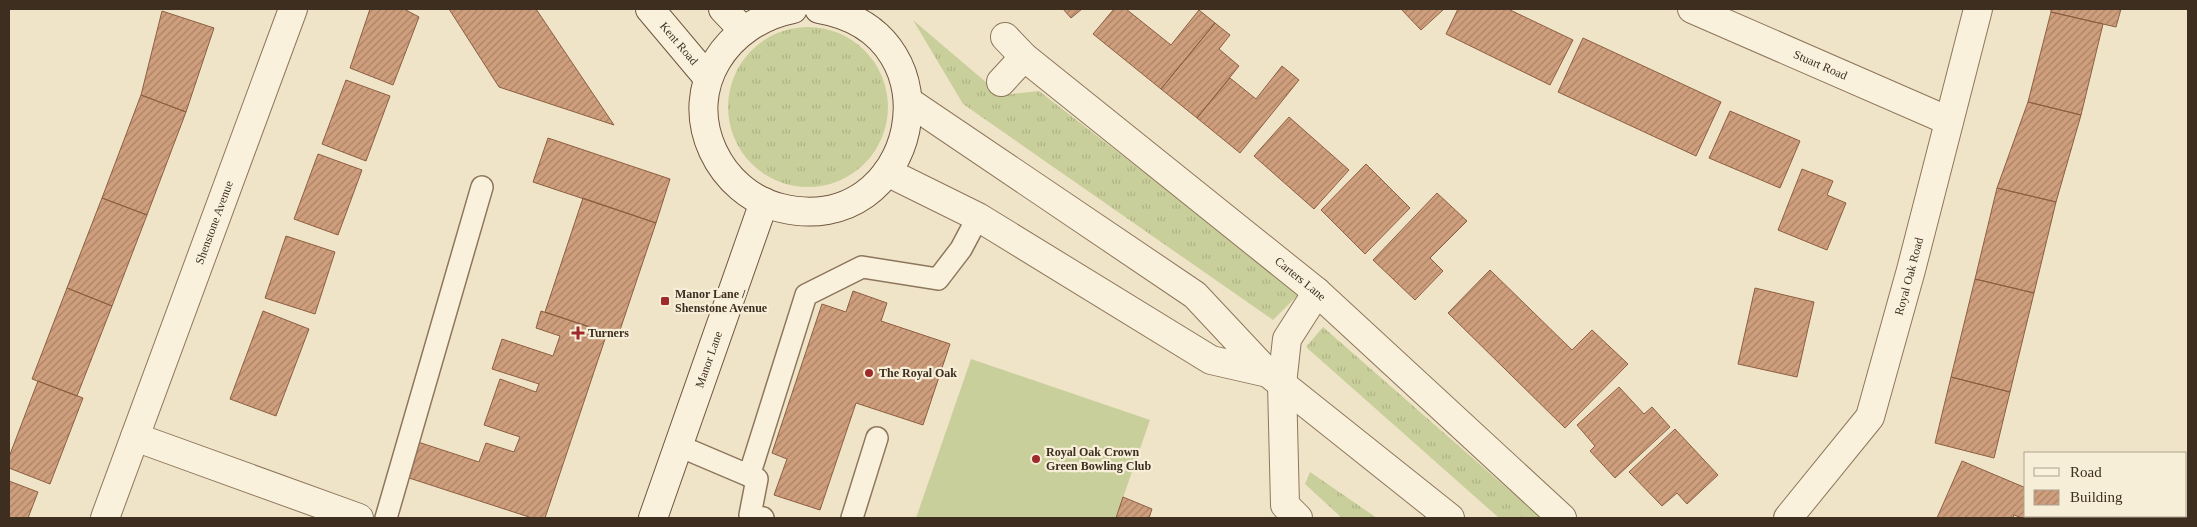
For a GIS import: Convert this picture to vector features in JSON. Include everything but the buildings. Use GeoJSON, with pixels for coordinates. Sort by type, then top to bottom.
{"type":"FeatureCollection","features":[{"type":"Feature","properties":{"kind":"street","name":"Shenstone Avenue"},"geometry":{"type":"LineString","coordinates":[[105,518],[293,9]]}},
{"type":"Feature","properties":{"kind":"street","name":"Kent Road"},"geometry":{"type":"LineString","coordinates":[[650,9],[708,78]]}},
{"type":"Feature","properties":{"kind":"street"},"geometry":{"type":"LineString","coordinates":[[723,9],[743,30]]}},
{"type":"Feature","properties":{"kind":"street"},"geometry":{"type":"LineString","coordinates":[[793,9],[765,17],[743,30],[722,52],[708,78],[705,91],[704,114],[712,149],[724,170],[737,184],[764,202],[798,211],[831,208],[862,196],[888,172],[905,135],[908,100],[901,71],[885,45],[862,24],[828,10]]}},
{"type":"Feature","properties":{"kind":"street","name":"Stuart Road"},"geometry":{"type":"LineString","coordinates":[[1692,9],[1949,121]]}},
{"type":"Feature","properties":{"kind":"street","name":"Royal Oak Road"},"geometry":{"type":"LineString","coordinates":[[1788,518],[1870,417],[1911,270],[1978,9]]}},
{"type":"Feature","properties":{"kind":"street","name":"Carters Lane"},"geometry":{"type":"LineString","coordinates":[[1005,37],[1024,57],[1317,292],[1562,518]]}},
{"type":"Feature","properties":{"kind":"street"},"geometry":{"type":"LineString","coordinates":[[1001,82],[1024,57]]}},
{"type":"Feature","properties":{"kind":"street"},"geometry":{"type":"LineString","coordinates":[[908,100],[1195,295],[1275,378],[1450,518]]}},
{"type":"Feature","properties":{"kind":"street"},"geometry":{"type":"LineString","coordinates":[[888,172],[978,217],[1211,360],[1275,378]]}},
{"type":"Feature","properties":{"kind":"street","name":"Manor Lane"},"geometry":{"type":"LineString","coordinates":[[653,518],[677,445],[764,202]]}},
{"type":"Feature","properties":{"kind":"street"},"geometry":{"type":"LineString","coordinates":[[1298,518],[1284,505],[1275,378],[1288,339],[1317,292]]}},
{"type":"Feature","properties":{"kind":"street"},"geometry":{"type":"LineString","coordinates":[[135,436],[359,518]]}},
{"type":"Feature","properties":{"kind":"lane"},"geometry":{"type":"LineString","coordinates":[[386,518],[482,187]]}},
{"type":"Feature","properties":{"kind":"lane"},"geometry":{"type":"LineString","coordinates":[[750,476],[806,294],[862,268],[938,279],[961,249],[978,217]]}},
{"type":"Feature","properties":{"kind":"lane"},"geometry":{"type":"LineString","coordinates":[[852,518],[877,438]]}},
{"type":"Feature","properties":{"kind":"lane"},"geometry":{"type":"LineString","coordinates":[[677,445],[757,479],[750,515],[763,518]]}},
{"type":"Feature","properties":{"kind":"green space"},"geometry":{"type":"Polygon","coordinates":[[[913,20],[1001,95],[1039,91],[1300,293],[1273,320],[963,104],[913,20]]]}},
{"type":"Feature","properties":{"kind":"green space"},"geometry":{"type":"Polygon","coordinates":[[[808,27],[839,33],[859,45],[870,56],[882,76],[888,107],[882,138],[870,158],[859,169],[839,181],[808,187],[777,181],[757,169],[746,158],[734,138],[728,107],[734,76],[746,56],[757,45],[777,33],[808,27]]]}},
{"type":"Feature","properties":{"kind":"green space"},"geometry":{"type":"Polygon","coordinates":[[[1323,327],[1541,518],[1499,518],[1306,347],[1323,327]]]}},
{"type":"Feature","properties":{"kind":"green space","name":"Royal Oak Crown Green Bowling Club"},"geometry":{"type":"Polygon","coordinates":[[[971,359],[1150,420],[1116,518],[916,518],[971,359]]]}},
{"type":"Feature","properties":{"kind":"green space"},"geometry":{"type":"Polygon","coordinates":[[[1310,472],[1377,518],[1342,518],[1305,484],[1310,472]]]}},
{"type":"Feature","properties":{"kind":"place","name":"Manor Lane / Shenstone Avenue"},"geometry":{"type":"Point","coordinates":[665,301]}},
{"type":"Feature","properties":{"kind":"place","name":"Turners"},"geometry":{"type":"Point","coordinates":[578,333]}},
{"type":"Feature","properties":{"kind":"place","name":"The Royal Oak"},"geometry":{"type":"Point","coordinates":[869,373]}},
{"type":"Feature","properties":{"kind":"place","name":"Royal Oak Crown Green Bowling Club"},"geometry":{"type":"Point","coordinates":[1036,459]}}]}
